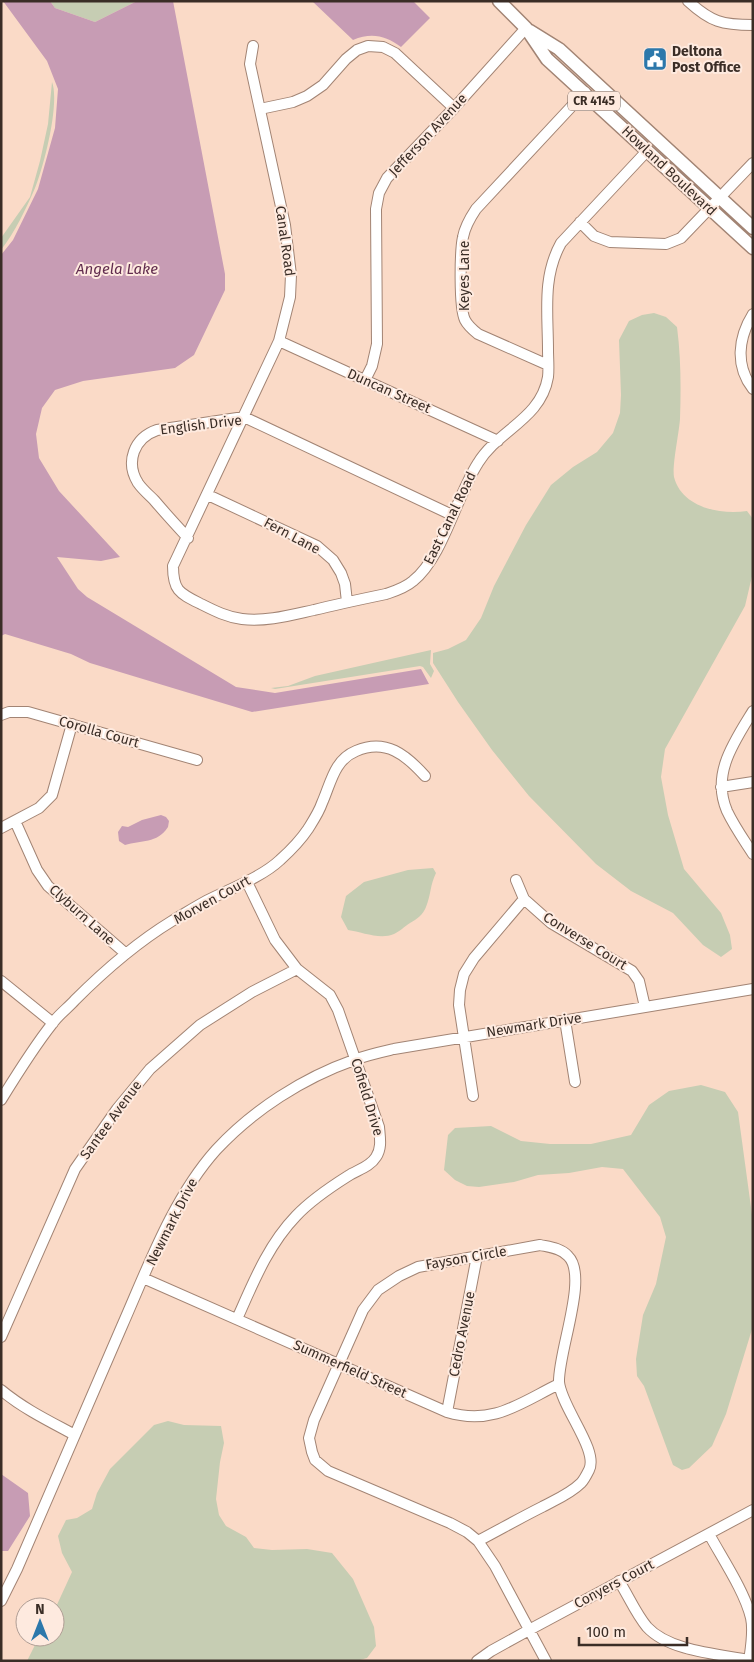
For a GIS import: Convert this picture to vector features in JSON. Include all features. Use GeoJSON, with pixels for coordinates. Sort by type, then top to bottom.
{"type":"FeatureCollection","features":[{"type":"Feature","properties":{"kind":"main road","name":"Howland Boulevard"},"geometry":{"type":"LineString","coordinates":[[499,1],[526,28],[547,59],[753,248]]}},
{"type":"Feature","properties":{"kind":"main road","name":"Howland Boulevard"},"geometry":{"type":"LineString","coordinates":[[526,28],[559,49],[753,228]]}},
{"type":"Feature","properties":{"kind":"main road"},"geometry":{"type":"LineString","coordinates":[[596,103],[606,104],[644,140],[658,141]]}},
{"type":"Feature","properties":{"kind":"street"},"geometry":{"type":"LineString","coordinates":[[688,1],[700,12],[717,22],[753,26]]}},
{"type":"Feature","properties":{"kind":"street","name":"Jefferson Avenue"},"geometry":{"type":"LineString","coordinates":[[365,380],[372,366],[377,344],[376,209],[380,193],[387,178],[454,108],[526,28]]}},
{"type":"Feature","properties":{"kind":"street","name":"Canal Road"},"geometry":{"type":"LineString","coordinates":[[188,538],[279,341],[290,297],[290,252],[250,64],[252,46]]}},
{"type":"Feature","properties":{"kind":"street"},"geometry":{"type":"LineString","coordinates":[[260,109],[294,102],[307,96],[323,84],[346,59],[357,50],[368,46],[383,47],[395,53],[454,108]]}},
{"type":"Feature","properties":{"kind":"street","name":"Keyes Lane"},"geometry":{"type":"LineString","coordinates":[[548,366],[478,334],[464,319],[461,306],[462,240],[467,223],[476,209],[584,92]]}},
{"type":"Feature","properties":{"kind":"street","name":"East Canal Road"},"geometry":{"type":"LineString","coordinates":[[188,538],[173,566],[173,579],[177,590],[216,612],[244,619],[275,618],[386,594],[413,582],[429,565],[464,486],[478,462],[488,449],[525,419],[536,407],[543,394],[548,376],[548,277],[553,258],[561,243],[647,151]]}},
{"type":"Feature","properties":{"kind":"street"},"geometry":{"type":"LineString","coordinates":[[580,222],[594,236],[610,242],[666,244],[681,238],[753,163]]}},
{"type":"Feature","properties":{"kind":"street"},"geometry":{"type":"LineString","coordinates":[[753,314],[746,324],[741,339],[740,352],[741,366],[753,390]]}},
{"type":"Feature","properties":{"kind":"street","name":"Duncan Street"},"geometry":{"type":"LineString","coordinates":[[279,341],[498,441]]}},
{"type":"Feature","properties":{"kind":"street","name":"English Drive"},"geometry":{"type":"LineString","coordinates":[[188,538],[139,484],[132,469],[132,456],[135,449],[140,440],[157,430],[244,417],[452,515]]}},
{"type":"Feature","properties":{"kind":"street","name":"Fern Lane"},"geometry":{"type":"LineString","coordinates":[[208,495],[317,546],[333,560],[341,573],[345,584],[347,602]]}},
{"type":"Feature","properties":{"kind":"street"},"geometry":{"type":"LineString","coordinates":[[753,711],[727,755],[721,776],[723,801],[753,854]]}},
{"type":"Feature","properties":{"kind":"street","name":"Corolla Court"},"geometry":{"type":"LineString","coordinates":[[1,715],[9,712],[28,712],[197,760]]}},
{"type":"Feature","properties":{"kind":"street"},"geometry":{"type":"LineString","coordinates":[[1,828],[39,808],[52,795],[72,724]]}},
{"type":"Feature","properties":{"kind":"street","name":"Morven Court"},"geometry":{"type":"LineString","coordinates":[[1,1100],[52,1023],[91,984],[125,954],[206,901],[246,882],[278,862],[296,845],[307,831],[322,804],[334,770],[342,760],[356,751],[374,747],[385,747],[409,758],[425,776]]}},
{"type":"Feature","properties":{"kind":"street"},"geometry":{"type":"LineString","coordinates":[[721,787],[753,782]]}},
{"type":"Feature","properties":{"kind":"street","name":"Clyburn Lane"},"geometry":{"type":"LineString","coordinates":[[15,821],[37,870],[48,886],[125,954]]}},
{"type":"Feature","properties":{"kind":"street","name":"Converse Court"},"geometry":{"type":"LineString","coordinates":[[516,880],[524,899],[551,923],[632,971],[639,981],[645,1007]]}},
{"type":"Feature","properties":{"kind":"street","name":"Cofield Drive"},"geometry":{"type":"LineString","coordinates":[[237,1319],[269,1252],[295,1217],[316,1198],[348,1176],[367,1166],[376,1157],[381,1144],[379,1127],[338,1010],[330,995],[297,969],[275,940],[246,882]]}},
{"type":"Feature","properties":{"kind":"street"},"geometry":{"type":"LineString","coordinates":[[473,1096],[459,1005],[464,974],[474,958],[524,899]]}},
{"type":"Feature","properties":{"kind":"street","name":"Santee Avenue"},"geometry":{"type":"LineString","coordinates":[[1,1337],[75,1169],[122,1102],[150,1068],[200,1025],[252,992],[297,969]]}},
{"type":"Feature","properties":{"kind":"street"},"geometry":{"type":"LineString","coordinates":[[1,981],[52,1023]]}},
{"type":"Feature","properties":{"kind":"street","name":"Newmark Drive"},"geometry":{"type":"LineString","coordinates":[[1,1602],[143,1278],[176,1210],[198,1172],[217,1149],[247,1121],[285,1093],[332,1068],[356,1059],[394,1049],[753,989]]}},
{"type":"Feature","properties":{"kind":"street"},"geometry":{"type":"LineString","coordinates":[[565,1020],[574,1082]]}},
{"type":"Feature","properties":{"kind":"street","name":"Fayson Circle"},"geometry":{"type":"LineString","coordinates":[[478,1541],[567,1493],[582,1482],[590,1468],[590,1454],[584,1438],[565,1404],[560,1384],[563,1350],[576,1279],[574,1266],[568,1255],[555,1248],[540,1245],[418,1267],[399,1276],[378,1290],[363,1310],[314,1420],[309,1438],[315,1460],[328,1471],[450,1523],[467,1532],[478,1541],[495,1566],[546,1661]]}},
{"type":"Feature","properties":{"kind":"street","name":"Cedro Avenue"},"geometry":{"type":"LineString","coordinates":[[447,1412],[477,1256]]}},
{"type":"Feature","properties":{"kind":"street","name":"Summerfield Street"},"geometry":{"type":"LineString","coordinates":[[143,1278],[447,1412],[463,1417],[476,1418],[496,1415],[560,1384]]}},
{"type":"Feature","properties":{"kind":"street"},"geometry":{"type":"LineString","coordinates":[[1,1390],[38,1416],[75,1435]]}},
{"type":"Feature","properties":{"kind":"street","name":"Conyers Court"},"geometry":{"type":"LineString","coordinates":[[477,1661],[491,1650],[753,1510]]}},
{"type":"Feature","properties":{"kind":"street"},"geometry":{"type":"LineString","coordinates":[[619,1581],[646,1626],[656,1636],[682,1647],[749,1660],[752,1619],[744,1599],[709,1534]]}},
{"type":"Feature","properties":{"kind":"green space"},"geometry":{"type":"Polygon","coordinates":[[[50,1],[137,1],[95,22],[55,8],[50,1]]]}},
{"type":"Feature","properties":{"kind":"green space"},"geometry":{"type":"Polygon","coordinates":[[[52,82],[54,92],[53,119],[43,165],[24,212],[1,250],[1,238],[30,197],[48,124],[52,82]]]}},
{"type":"Feature","properties":{"kind":"green space"},"geometry":{"type":"Polygon","coordinates":[[[654,313],[666,317],[677,327],[681,385],[674,477],[678,488],[685,496],[704,507],[726,512],[747,511],[753,519],[753,572],[745,606],[665,749],[661,777],[668,815],[684,869],[721,913],[730,935],[732,949],[721,957],[703,945],[673,913],[631,891],[596,864],[529,796],[492,750],[433,663],[433,653],[448,649],[466,640],[481,618],[494,586],[526,525],[551,485],[573,467],[597,452],[613,433],[620,413],[619,340],[629,321],[642,315],[654,313]]]}},
{"type":"Feature","properties":{"kind":"green space"},"geometry":{"type":"Polygon","coordinates":[[[431,650],[430,664],[434,671],[431,678],[423,667],[420,666],[275,689],[271,688],[288,686],[315,676],[431,650]]]}},
{"type":"Feature","properties":{"kind":"green space"},"geometry":{"type":"Polygon","coordinates":[[[433,868],[436,873],[428,903],[417,918],[389,936],[377,936],[348,930],[341,917],[346,896],[364,882],[408,870],[433,868]]]}},
{"type":"Feature","properties":{"kind":"green space"},"geometry":{"type":"Polygon","coordinates":[[[701,1085],[725,1092],[738,1112],[753,1222],[753,1326],[726,1414],[712,1446],[689,1468],[682,1470],[673,1465],[644,1386],[637,1376],[636,1359],[643,1315],[656,1284],[666,1237],[660,1217],[623,1169],[602,1167],[569,1173],[538,1175],[514,1182],[479,1187],[467,1186],[455,1180],[444,1170],[448,1135],[455,1128],[491,1126],[521,1141],[550,1144],[591,1144],[631,1135],[649,1105],[669,1091],[701,1085]]]}},
{"type":"Feature","properties":{"kind":"green space"},"geometry":{"type":"Polygon","coordinates":[[[168,1421],[184,1425],[221,1426],[224,1443],[216,1499],[219,1515],[226,1526],[246,1537],[254,1548],[272,1550],[307,1549],[332,1553],[353,1579],[374,1627],[376,1646],[367,1658],[356,1661],[27,1661],[34,1647],[65,1647],[65,1597],[61,1597],[72,1572],[62,1553],[58,1536],[66,1520],[77,1518],[92,1509],[97,1493],[110,1469],[154,1425],[168,1421]]]}},
{"type":"Feature","properties":{"kind":"water","name":"Angela Lake"},"geometry":{"type":"Polygon","coordinates":[[[3,1],[50,1],[55,8],[95,22],[137,1],[173,1],[225,274],[225,290],[194,355],[175,368],[83,381],[55,390],[42,408],[36,434],[39,458],[59,491],[120,557],[101,561],[57,557],[78,589],[87,597],[236,687],[275,693],[421,669],[429,684],[252,712],[90,663],[71,654],[5,634],[1,636],[1,255],[13,240],[38,189],[55,128],[58,89],[47,61],[3,1]]]}},
{"type":"Feature","properties":{"kind":"water"},"geometry":{"type":"Polygon","coordinates":[[[312,1],[413,1],[430,18],[401,47],[390,40],[378,36],[366,36],[353,40],[312,1]]]}},
{"type":"Feature","properties":{"kind":"water"},"geometry":{"type":"Polygon","coordinates":[[[161,815],[169,821],[168,827],[159,836],[148,841],[125,845],[119,841],[118,832],[122,826],[128,827],[142,820],[161,815]]]}},
{"type":"Feature","properties":{"kind":"water"},"geometry":{"type":"Polygon","coordinates":[[[1,1474],[28,1493],[30,1516],[8,1551],[1,1551],[1,1474]]]}},
{"type":"Feature","properties":{"kind":"place","name":"Deltona Post Office"},"geometry":{"type":"Point","coordinates":[655,59]}}]}
